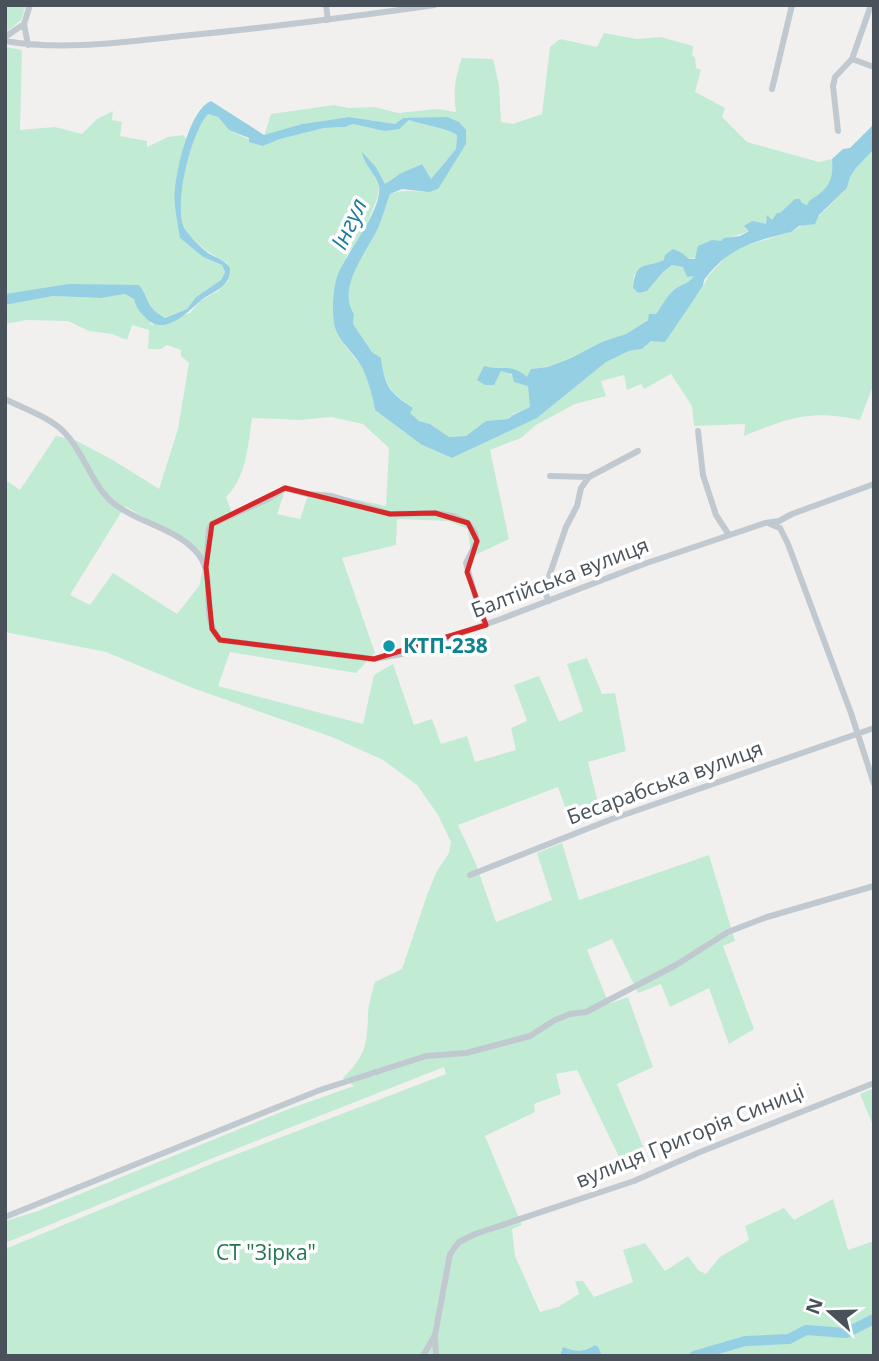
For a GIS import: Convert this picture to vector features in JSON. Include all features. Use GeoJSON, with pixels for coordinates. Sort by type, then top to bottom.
{"type":"FeatureCollection","features":[{"type":"Feature","properties":{"kind":"street"},"geometry":{"type":"LineString","coordinates":[[28,45],[24,24],[30,5]]}},
{"type":"Feature","properties":{"kind":"street"},"geometry":{"type":"LineString","coordinates":[[326,5],[328,20]]}},
{"type":"Feature","properties":{"kind":"street"},"geometry":{"type":"LineString","coordinates":[[5,39],[28,45],[107,44],[328,20],[435,5]]}},
{"type":"Feature","properties":{"kind":"street"},"geometry":{"type":"LineString","coordinates":[[772,89],[792,5]]}},
{"type":"Feature","properties":{"kind":"street"},"geometry":{"type":"LineString","coordinates":[[838,131],[832,86],[835,77],[852,59],[871,5]]}},
{"type":"Feature","properties":{"kind":"street"},"geometry":{"type":"LineString","coordinates":[[5,39],[24,24]]}},
{"type":"Feature","properties":{"kind":"street"},"geometry":{"type":"LineString","coordinates":[[852,59],[874,67]]}},
{"type":"Feature","properties":{"kind":"street"},"geometry":{"type":"LineString","coordinates":[[5,399],[63,431],[100,490],[114,503],[180,538],[197,553],[206,567]]}},
{"type":"Feature","properties":{"kind":"street"},"geometry":{"type":"LineString","coordinates":[[698,431],[703,475],[716,515],[729,535]]}},
{"type":"Feature","properties":{"kind":"street"},"geometry":{"type":"LineString","coordinates":[[549,601],[544,591],[566,527],[577,506],[581,488],[589,477],[638,451]]}},
{"type":"Feature","properties":{"kind":"street"},"geometry":{"type":"LineString","coordinates":[[550,476],[589,477]]}},
{"type":"Feature","properties":{"kind":"street","name":"Балтійська вулиця"},"geometry":{"type":"LineString","coordinates":[[486,625],[466,563],[477,541],[475,533],[468,523],[453,516],[435,513],[390,514],[332,496],[307,494],[285,488],[268,499],[212,524],[209,529],[206,567],[212,629],[220,640],[374,659],[402,654],[486,625],[644,564],[765,523],[779,521],[792,513],[874,484]]}},
{"type":"Feature","properties":{"kind":"street"},"geometry":{"type":"LineString","coordinates":[[765,523],[780,528],[788,544],[874,784]]}},
{"type":"Feature","properties":{"kind":"street","name":"Бесарабська вулиця"},"geometry":{"type":"LineString","coordinates":[[470,875],[612,819],[874,728]]}},
{"type":"Feature","properties":{"kind":"street"},"geometry":{"type":"LineString","coordinates":[[5,1217],[320,1090],[426,1056],[466,1053],[530,1036],[555,1020],[586,1012],[676,965],[727,932],[767,917],[874,886]]}},
{"type":"Feature","properties":{"kind":"street","name":"вулиця Григорія Синиці"},"geometry":{"type":"LineString","coordinates":[[435,1335],[450,1254],[458,1242],[634,1181],[874,1083]]}},
{"type":"Feature","properties":{"kind":"street"},"geometry":{"type":"LineString","coordinates":[[423,1356],[435,1335]]}},
{"type":"Feature","properties":{"kind":"street"},"geometry":{"type":"LineString","coordinates":[[435,1335],[436,1356]]}},
{"type":"Feature","properties":{"kind":"highlighted area"},"geometry":{"type":"Polygon","coordinates":[[[285,488],[390,514],[435,513],[468,523],[477,541],[467,572],[486,625],[374,659],[220,640],[212,629],[206,567],[212,524],[285,488]]]}},
{"type":"Feature","properties":{"kind":"green space"},"geometry":{"type":"Polygon","coordinates":[[[5,5],[26,5],[21,20],[5,33],[5,5]]]}},
{"type":"Feature","properties":{"kind":"green space"},"geometry":{"type":"Polygon","coordinates":[[[604,33],[637,39],[661,37],[693,46],[692,56],[695,57],[696,68],[701,70],[695,92],[725,108],[722,117],[747,142],[819,162],[832,159],[833,178],[822,193],[807,205],[791,205],[772,221],[768,216],[766,224],[745,226],[749,231],[726,239],[698,256],[689,259],[682,253],[634,275],[633,288],[638,293],[672,265],[683,267],[695,275],[687,285],[671,292],[656,314],[626,334],[548,367],[531,369],[528,378],[510,368],[491,368],[496,377],[501,370],[528,386],[531,407],[513,414],[508,419],[486,421],[466,436],[449,437],[409,413],[412,407],[390,387],[384,375],[381,358],[372,352],[353,324],[354,314],[349,303],[349,292],[356,269],[379,226],[390,194],[438,189],[466,130],[403,118],[395,124],[349,117],[302,124],[264,136],[271,114],[334,105],[349,108],[375,107],[398,113],[437,109],[456,112],[455,85],[462,58],[493,59],[499,85],[501,122],[513,124],[542,114],[550,47],[560,39],[597,47],[604,33]]]}},
{"type":"Feature","properties":{"kind":"green space"},"geometry":{"type":"Polygon","coordinates":[[[5,47],[22,50],[20,130],[55,127],[82,134],[97,119],[113,111],[112,120],[122,122],[120,136],[147,141],[147,147],[168,137],[183,135],[187,140],[181,163],[180,238],[203,257],[222,265],[225,272],[221,280],[196,297],[187,309],[164,318],[150,307],[143,290],[29,291],[5,294],[5,47]]]}},
{"type":"Feature","properties":{"kind":"green space","name":"СТ \"Зірка\""},"geometry":{"type":"Polygon","coordinates":[[[208,113],[218,117],[229,130],[263,146],[324,128],[354,124],[384,131],[409,120],[457,135],[456,149],[431,179],[421,164],[385,184],[376,167],[362,153],[379,185],[378,196],[364,231],[347,255],[337,277],[334,301],[345,346],[363,368],[375,410],[422,445],[452,458],[537,418],[606,362],[629,351],[642,349],[691,303],[708,276],[734,249],[791,232],[819,216],[847,188],[856,168],[874,149],[874,383],[860,420],[813,415],[787,420],[744,436],[745,424],[694,426],[692,406],[671,374],[644,389],[641,384],[627,390],[624,375],[601,381],[606,396],[575,404],[536,425],[521,438],[490,450],[509,539],[471,557],[468,529],[448,521],[397,519],[396,545],[342,558],[375,653],[356,673],[230,652],[218,686],[363,724],[374,675],[393,664],[414,725],[432,719],[441,744],[467,736],[475,762],[516,750],[511,728],[527,721],[514,685],[539,676],[559,722],[583,711],[567,664],[587,658],[602,694],[615,693],[626,751],[588,762],[601,815],[572,827],[558,787],[458,825],[476,864],[496,922],[552,900],[537,853],[562,843],[579,900],[709,855],[735,941],[723,946],[754,1029],[729,1044],[709,988],[670,1007],[661,984],[638,993],[612,939],[587,950],[609,1004],[628,997],[653,1067],[617,1084],[650,1163],[627,1173],[577,1070],[556,1074],[561,1094],[534,1104],[535,1112],[485,1136],[522,1225],[512,1229],[515,1256],[540,1312],[558,1307],[579,1294],[575,1281],[583,1281],[594,1297],[633,1282],[623,1250],[645,1243],[665,1271],[688,1256],[698,1270],[706,1274],[720,1257],[749,1240],[745,1226],[784,1208],[794,1220],[833,1199],[848,1250],[874,1241],[874,1356],[5,1356],[5,1249],[216,1162],[446,1074],[444,1067],[5,1243],[5,1221],[38,1211],[286,1110],[354,1086],[343,1078],[363,1050],[375,982],[402,969],[427,895],[437,871],[449,853],[451,842],[438,815],[417,785],[383,760],[332,737],[195,689],[106,652],[5,632],[5,483],[7,481],[20,490],[56,436],[75,440],[159,489],[178,429],[189,363],[181,356],[181,350],[167,345],[161,349],[148,349],[149,330],[132,325],[127,340],[112,334],[89,331],[68,321],[27,320],[5,324],[5,305],[53,296],[101,298],[125,294],[134,299],[152,325],[190,313],[200,301],[218,291],[228,281],[227,263],[193,239],[182,218],[182,187],[190,152],[208,113]],[[331,417],[299,420],[252,418],[242,470],[226,497],[232,513],[287,485],[277,514],[300,519],[309,492],[386,506],[389,448],[363,424],[331,417]],[[125,506],[70,595],[90,605],[113,573],[177,614],[199,586],[205,560],[196,549],[125,506]]]}},
{"type":"Feature","properties":{"kind":"green space"},"geometry":{"type":"Polygon","coordinates":[[[874,1088],[874,1128],[860,1094],[874,1088]]]}},
{"type":"Feature","properties":{"kind":"water"},"geometry":{"type":"Polygon","coordinates":[[[211,101],[264,135],[302,124],[349,117],[395,124],[403,118],[447,117],[459,122],[466,130],[466,144],[438,189],[429,192],[402,189],[390,194],[379,226],[356,269],[349,292],[349,303],[354,314],[353,324],[372,352],[381,358],[384,376],[390,388],[398,398],[413,408],[410,413],[419,421],[430,424],[449,437],[466,436],[486,421],[508,419],[530,407],[528,386],[514,382],[512,374],[501,371],[494,385],[485,385],[477,380],[484,366],[511,368],[527,377],[531,369],[548,367],[626,334],[648,320],[649,314],[656,314],[672,291],[694,276],[687,277],[683,267],[672,265],[647,291],[638,293],[633,288],[639,269],[664,260],[665,255],[673,249],[689,259],[695,259],[698,246],[712,240],[721,241],[724,238],[740,236],[749,231],[744,226],[752,221],[766,224],[767,215],[772,220],[795,199],[800,199],[807,205],[829,183],[832,159],[843,149],[850,148],[874,124],[874,149],[856,168],[847,188],[819,215],[815,224],[799,226],[791,232],[742,247],[713,269],[665,342],[651,341],[642,349],[629,351],[606,362],[537,418],[452,458],[422,445],[375,410],[363,369],[339,336],[333,311],[338,274],[370,218],[379,195],[379,186],[362,152],[376,167],[385,184],[422,164],[431,179],[456,149],[457,135],[445,130],[409,120],[399,129],[384,131],[353,124],[324,128],[263,146],[249,142],[249,138],[229,130],[218,117],[208,114],[190,152],[182,188],[182,219],[185,229],[195,242],[230,268],[224,285],[180,318],[159,325],[145,317],[134,299],[125,294],[101,298],[53,296],[5,305],[5,294],[69,284],[139,285],[150,306],[165,318],[187,309],[196,297],[221,280],[225,272],[222,265],[203,257],[180,238],[175,201],[176,179],[186,140],[197,115],[211,101]]]}},
{"type":"Feature","properties":{"kind":"water"},"geometry":{"type":"Polygon","coordinates":[[[595,1345],[602,1356],[560,1356],[563,1347],[579,1351],[595,1345]]]}},
{"type":"Feature","properties":{"kind":"waterway"},"geometry":{"type":"LineString","coordinates":[[694,1356],[745,1341],[789,1339],[806,1330],[846,1333],[874,1319]]}},
{"type":"Feature","properties":{"kind":"place","name":"КТП-238"},"geometry":{"type":"Point","coordinates":[389,646]}},
{"type":"Feature","properties":{"kind":"water label","name":"Інгул"},"geometry":{"type":"Point","coordinates":[349,224]}}]}
